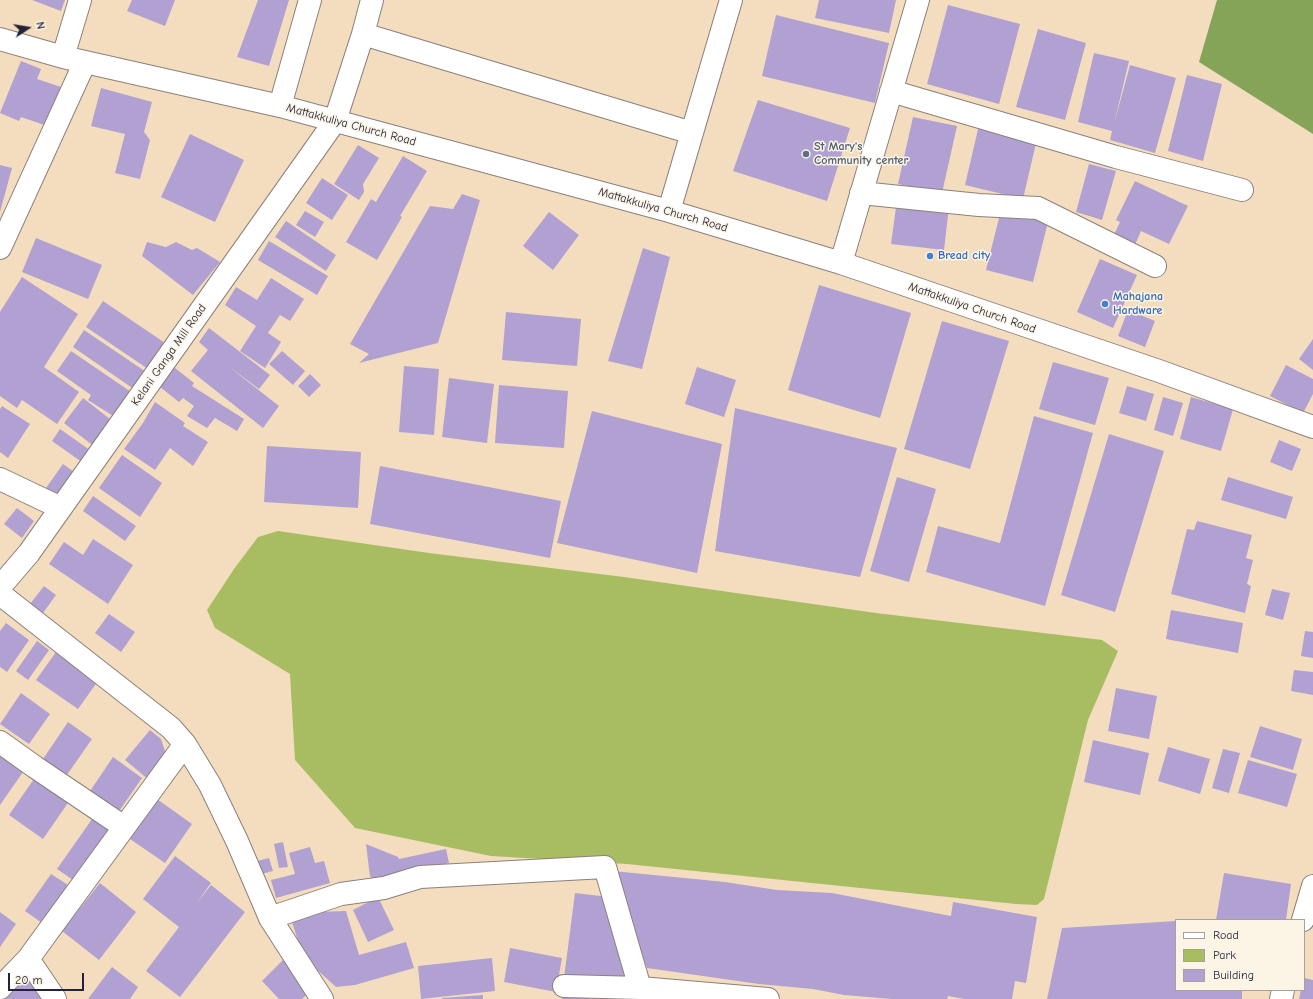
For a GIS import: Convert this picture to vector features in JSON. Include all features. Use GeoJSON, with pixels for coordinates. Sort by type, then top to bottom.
{"type":"FeatureCollection","features":[{"type":"Feature","properties":{"kind":"street"},"geometry":{"type":"LineString","coordinates":[[63,57],[80,0]]}},
{"type":"Feature","properties":{"kind":"street"},"geometry":{"type":"LineString","coordinates":[[280,106],[310,0]]}},
{"type":"Feature","properties":{"kind":"street","name":"Kelani Ganga Mill Road"},"geometry":{"type":"LineString","coordinates":[[0,587],[29,553],[335,121],[363,34],[372,0]]}},
{"type":"Feature","properties":{"kind":"street"},"geometry":{"type":"LineString","coordinates":[[669,211],[731,0]]}},
{"type":"Feature","properties":{"kind":"street"},"geometry":{"type":"LineString","coordinates":[[841,263],[918,0]]}},
{"type":"Feature","properties":{"kind":"street"},"geometry":{"type":"LineString","coordinates":[[363,34],[692,133]]}},
{"type":"Feature","properties":{"kind":"street","name":"Mattakkuliya Church Road"},"geometry":{"type":"LineString","coordinates":[[0,39],[63,57],[280,106],[669,211],[841,263],[1159,371],[1313,427]]}},
{"type":"Feature","properties":{"kind":"street"},"geometry":{"type":"LineString","coordinates":[[0,248],[85,62]]}},
{"type":"Feature","properties":{"kind":"street"},"geometry":{"type":"LineString","coordinates":[[891,91],[1116,157],[1242,190]]}},
{"type":"Feature","properties":{"kind":"street"},"geometry":{"type":"LineString","coordinates":[[861,193],[979,205],[1038,208],[1155,266]]}},
{"type":"Feature","properties":{"kind":"street"},"geometry":{"type":"LineString","coordinates":[[0,479],[61,508]]}},
{"type":"Feature","properties":{"kind":"street"},"geometry":{"type":"LineString","coordinates":[[0,594],[171,728],[185,744],[210,785],[237,841],[270,918],[322,999]]}},
{"type":"Feature","properties":{"kind":"street"},"geometry":{"type":"LineString","coordinates":[[0,742],[124,827]]}},
{"type":"Feature","properties":{"kind":"street"},"geometry":{"type":"LineString","coordinates":[[0,988],[28,959],[185,744]]}},
{"type":"Feature","properties":{"kind":"street"},"geometry":{"type":"LineString","coordinates":[[270,918],[341,894],[384,888],[420,877],[605,867],[640,988]]}},
{"type":"Feature","properties":{"kind":"street"},"geometry":{"type":"LineString","coordinates":[[1303,919],[1313,886]]}},
{"type":"Feature","properties":{"kind":"street"},"geometry":{"type":"LineString","coordinates":[[28,959],[55,999]]}},
{"type":"Feature","properties":{"kind":"street"},"geometry":{"type":"LineString","coordinates":[[564,986],[640,988],[768,999]]}},
{"type":"Feature","properties":{"kind":"green space"},"geometry":{"type":"Polygon","coordinates":[[[1217,0],[1313,0],[1313,134],[1199,62],[1217,0]]]}},
{"type":"Feature","properties":{"kind":"green space"},"geometry":{"type":"Polygon","coordinates":[[[278,531],[429,553],[624,577],[876,613],[1102,640],[1118,651],[1088,720],[1044,899],[1037,905],[1016,904],[627,864],[491,856],[355,828],[295,760],[290,674],[215,628],[207,610],[234,569],[258,537],[278,531]]]}},
{"type":"Feature","properties":{"kind":"building"},"geometry":{"type":"Polygon","coordinates":[[[32,0],[65,0],[61,11],[32,0]]]}},
{"type":"Feature","properties":{"kind":"building"},"geometry":{"type":"Polygon","coordinates":[[[132,0],[175,0],[165,26],[127,11],[132,0]]]}},
{"type":"Feature","properties":{"kind":"building"},"geometry":{"type":"Polygon","coordinates":[[[258,0],[289,0],[269,66],[237,57],[258,0]]]}},
{"type":"Feature","properties":{"kind":"building"},"geometry":{"type":"Polygon","coordinates":[[[819,0],[896,0],[889,33],[815,18],[819,0]]]}},
{"type":"Feature","properties":{"kind":"building"},"geometry":{"type":"Polygon","coordinates":[[[948,5],[1020,24],[999,104],[927,84],[948,5]]]}},
{"type":"Feature","properties":{"kind":"building"},"geometry":{"type":"Polygon","coordinates":[[[776,15],[889,43],[875,103],[762,76],[776,15]]]}},
{"type":"Feature","properties":{"kind":"building"},"geometry":{"type":"Polygon","coordinates":[[[1038,29],[1086,43],[1065,120],[1016,107],[1038,29]]]}},
{"type":"Feature","properties":{"kind":"building"},"geometry":{"type":"Polygon","coordinates":[[[1094,53],[1129,61],[1114,124],[1130,65],[1176,78],[1155,153],[1110,140],[1112,131],[1078,122],[1094,53]]]}},
{"type":"Feature","properties":{"kind":"building"},"geometry":{"type":"Polygon","coordinates":[[[21,61],[41,69],[37,79],[67,89],[53,128],[21,117],[19,121],[0,113],[21,61]]]}},
{"type":"Feature","properties":{"kind":"building"},"geometry":{"type":"Polygon","coordinates":[[[1187,75],[1222,84],[1203,161],[1168,151],[1187,75]]]}},
{"type":"Feature","properties":{"kind":"building"},"geometry":{"type":"Polygon","coordinates":[[[101,88],[152,102],[144,132],[150,140],[140,179],[115,173],[125,134],[91,126],[101,88]]]}},
{"type":"Feature","properties":{"kind":"building"},"geometry":{"type":"Polygon","coordinates":[[[758,100],[850,128],[827,201],[733,171],[758,100]]]}},
{"type":"Feature","properties":{"kind":"building"},"geometry":{"type":"Polygon","coordinates":[[[913,117],[957,126],[942,193],[898,184],[913,117]]]}},
{"type":"Feature","properties":{"kind":"building"},"geometry":{"type":"Polygon","coordinates":[[[979,125],[1037,139],[1023,199],[965,185],[979,125]]]}},
{"type":"Feature","properties":{"kind":"building"},"geometry":{"type":"Polygon","coordinates":[[[190,134],[244,160],[215,222],[161,197],[190,134]]]}},
{"type":"Feature","properties":{"kind":"building"},"geometry":{"type":"Polygon","coordinates":[[[358,145],[379,158],[363,184],[364,192],[359,200],[334,184],[358,145]]]}},
{"type":"Feature","properties":{"kind":"building"},"geometry":{"type":"Polygon","coordinates":[[[403,156],[427,171],[400,216],[402,217],[377,260],[346,242],[371,199],[376,202],[403,156]]]}},
{"type":"Feature","properties":{"kind":"building"},"geometry":{"type":"Polygon","coordinates":[[[1089,164],[1116,171],[1102,220],[1076,212],[1089,164]]]}},
{"type":"Feature","properties":{"kind":"building"},"geometry":{"type":"Polygon","coordinates":[[[0,165],[12,168],[0,212],[0,165]]]}},
{"type":"Feature","properties":{"kind":"building"},"geometry":{"type":"Polygon","coordinates":[[[322,178],[348,195],[332,220],[306,203],[322,178]]]}},
{"type":"Feature","properties":{"kind":"building"},"geometry":{"type":"Polygon","coordinates":[[[1135,181],[1188,206],[1169,244],[1141,231],[1134,247],[1113,237],[1120,222],[1116,220],[1135,181]]]}},
{"type":"Feature","properties":{"kind":"building"},"geometry":{"type":"Polygon","coordinates":[[[462,194],[480,200],[438,343],[359,363],[369,354],[350,344],[430,206],[453,209],[462,194]]]}},
{"type":"Feature","properties":{"kind":"building"},"geometry":{"type":"Polygon","coordinates":[[[897,200],[949,207],[944,250],[891,244],[897,200]]]}},
{"type":"Feature","properties":{"kind":"building"},"geometry":{"type":"Polygon","coordinates":[[[1001,210],[1048,222],[1033,282],[986,270],[1001,210]]]}},
{"type":"Feature","properties":{"kind":"building"},"geometry":{"type":"Polygon","coordinates":[[[305,211],[324,222],[315,237],[296,225],[305,211]]]}},
{"type":"Feature","properties":{"kind":"building"},"geometry":{"type":"Polygon","coordinates":[[[549,212],[579,235],[553,270],[523,246],[549,212]]]}},
{"type":"Feature","properties":{"kind":"building"},"geometry":{"type":"Polygon","coordinates":[[[286,221],[336,255],[326,271],[275,237],[286,221]]]}},
{"type":"Feature","properties":{"kind":"building"},"geometry":{"type":"Polygon","coordinates":[[[36,238],[102,265],[88,299],[22,272],[36,238]]]}},
{"type":"Feature","properties":{"kind":"building"},"geometry":{"type":"Polygon","coordinates":[[[269,241],[328,276],[317,295],[258,260],[269,241]]]}},
{"type":"Feature","properties":{"kind":"building"},"geometry":{"type":"Polygon","coordinates":[[[147,242],[166,247],[176,242],[192,250],[197,248],[220,262],[193,295],[142,256],[147,242]]]}},
{"type":"Feature","properties":{"kind":"building"},"geometry":{"type":"Polygon","coordinates":[[[643,248],[670,257],[642,369],[608,361],[643,248]]]}},
{"type":"Feature","properties":{"kind":"building"},"geometry":{"type":"Polygon","coordinates":[[[1100,259],[1137,275],[1113,328],[1077,312],[1100,259]]]}},
{"type":"Feature","properties":{"kind":"building"},"geometry":{"type":"Polygon","coordinates":[[[22,277],[78,314],[44,367],[79,392],[57,424],[22,400],[17,408],[0,396],[0,312],[22,277]]]}},
{"type":"Feature","properties":{"kind":"building"},"geometry":{"type":"Polygon","coordinates":[[[271,278],[304,299],[290,321],[280,315],[268,333],[281,342],[265,368],[240,351],[256,326],[225,305],[236,287],[257,300],[271,278]]]}},
{"type":"Feature","properties":{"kind":"building"},"geometry":{"type":"Polygon","coordinates":[[[819,285],[911,313],[880,418],[788,390],[819,285]]]}},
{"type":"Feature","properties":{"kind":"building"},"geometry":{"type":"Polygon","coordinates":[[[103,301],[168,345],[151,371],[86,327],[103,301]]]}},
{"type":"Feature","properties":{"kind":"building"},"geometry":{"type":"Polygon","coordinates":[[[1128,310],[1155,321],[1145,347],[1118,336],[1128,310]]]}},
{"type":"Feature","properties":{"kind":"building"},"geometry":{"type":"Polygon","coordinates":[[[506,312],[581,319],[577,366],[502,360],[506,312]]]}},
{"type":"Feature","properties":{"kind":"building"},"geometry":{"type":"Polygon","coordinates":[[[942,321],[1009,341],[970,469],[904,449],[942,321]]]}},
{"type":"Feature","properties":{"kind":"building"},"geometry":{"type":"Polygon","coordinates":[[[209,328],[270,375],[259,389],[228,366],[279,406],[263,428],[191,371],[208,350],[199,342],[209,328]]]}},
{"type":"Feature","properties":{"kind":"building"},"geometry":{"type":"Polygon","coordinates":[[[84,330],[152,376],[141,394],[73,347],[84,330]]]}},
{"type":"Feature","properties":{"kind":"building"},"geometry":{"type":"Polygon","coordinates":[[[1313,339],[1313,370],[1299,359],[1313,339]]]}},
{"type":"Feature","properties":{"kind":"building"},"geometry":{"type":"Polygon","coordinates":[[[71,351],[137,396],[121,421],[88,400],[91,395],[57,371],[71,351]]]}},
{"type":"Feature","properties":{"kind":"building"},"geometry":{"type":"Polygon","coordinates":[[[282,351],[305,371],[293,385],[269,364],[282,351]]]}},
{"type":"Feature","properties":{"kind":"building"},"geometry":{"type":"Polygon","coordinates":[[[1053,362],[1109,378],[1095,425],[1039,409],[1053,362]]]}},
{"type":"Feature","properties":{"kind":"building"},"geometry":{"type":"Polygon","coordinates":[[[170,364],[194,383],[192,386],[244,419],[237,431],[215,418],[207,428],[187,416],[194,406],[183,398],[179,402],[155,383],[170,364]]]}},
{"type":"Feature","properties":{"kind":"building"},"geometry":{"type":"Polygon","coordinates":[[[1286,365],[1313,379],[1313,394],[1303,413],[1270,396],[1286,365]]]}},
{"type":"Feature","properties":{"kind":"building"},"geometry":{"type":"Polygon","coordinates":[[[404,366],[439,369],[434,435],[399,432],[404,366]]]}},
{"type":"Feature","properties":{"kind":"building"},"geometry":{"type":"Polygon","coordinates":[[[697,367],[736,380],[724,417],[685,404],[697,367]]]}},
{"type":"Feature","properties":{"kind":"building"},"geometry":{"type":"Polygon","coordinates":[[[310,374],[321,385],[309,397],[298,386],[310,374]]]}},
{"type":"Feature","properties":{"kind":"building"},"geometry":{"type":"Polygon","coordinates":[[[449,378],[494,384],[487,443],[442,437],[449,378]]]}},
{"type":"Feature","properties":{"kind":"building"},"geometry":{"type":"Polygon","coordinates":[[[499,385],[568,391],[564,448],[495,443],[499,385]]]}},
{"type":"Feature","properties":{"kind":"building"},"geometry":{"type":"Polygon","coordinates":[[[1127,386],[1154,394],[1146,421],[1119,413],[1127,386]]]}},
{"type":"Feature","properties":{"kind":"building"},"geometry":{"type":"Polygon","coordinates":[[[1163,397],[1183,403],[1173,436],[1154,430],[1163,397]]]}},
{"type":"Feature","properties":{"kind":"building"},"geometry":{"type":"Polygon","coordinates":[[[1191,397],[1233,409],[1221,451],[1180,439],[1191,397]]]}},
{"type":"Feature","properties":{"kind":"building"},"geometry":{"type":"Polygon","coordinates":[[[83,398],[119,426],[100,451],[64,423],[83,398]]]}},
{"type":"Feature","properties":{"kind":"building"},"geometry":{"type":"Polygon","coordinates":[[[155,402],[185,423],[183,426],[208,442],[193,466],[170,448],[155,470],[124,449],[143,423],[155,402]]]}},
{"type":"Feature","properties":{"kind":"building"},"geometry":{"type":"Polygon","coordinates":[[[2,406],[30,424],[8,458],[0,452],[0,409],[2,406]]]}},
{"type":"Feature","properties":{"kind":"building"},"geometry":{"type":"Polygon","coordinates":[[[735,408],[897,448],[860,577],[715,551],[735,408]]]}},
{"type":"Feature","properties":{"kind":"building"},"geometry":{"type":"Polygon","coordinates":[[[592,411],[722,444],[697,573],[557,543],[592,411]]]}},
{"type":"Feature","properties":{"kind":"building"},"geometry":{"type":"Polygon","coordinates":[[[1034,416],[1093,433],[1045,606],[926,572],[938,526],[1000,543],[1034,416]]]}},
{"type":"Feature","properties":{"kind":"building"},"geometry":{"type":"Polygon","coordinates":[[[60,429],[94,453],[86,465],[52,441],[60,429]]]}},
{"type":"Feature","properties":{"kind":"building"},"geometry":{"type":"Polygon","coordinates":[[[1109,434],[1164,451],[1115,612],[1061,595],[1109,434]]]}},
{"type":"Feature","properties":{"kind":"building"},"geometry":{"type":"Polygon","coordinates":[[[1279,440],[1301,449],[1292,471],[1270,462],[1279,440]]]}},
{"type":"Feature","properties":{"kind":"building"},"geometry":{"type":"Polygon","coordinates":[[[267,446],[361,452],[358,508],[264,502],[267,446]]]}},
{"type":"Feature","properties":{"kind":"building"},"geometry":{"type":"Polygon","coordinates":[[[122,455],[162,483],[140,517],[99,488],[122,455]]]}},
{"type":"Feature","properties":{"kind":"building"},"geometry":{"type":"Polygon","coordinates":[[[63,464],[77,474],[60,498],[46,488],[63,464]]]}},
{"type":"Feature","properties":{"kind":"building"},"geometry":{"type":"Polygon","coordinates":[[[380,466],[561,501],[550,558],[370,524],[380,466]]]}},
{"type":"Feature","properties":{"kind":"building"},"geometry":{"type":"Polygon","coordinates":[[[897,477],[936,489],[909,582],[870,571],[897,477]]]}},
{"type":"Feature","properties":{"kind":"building"},"geometry":{"type":"Polygon","coordinates":[[[1228,477],[1293,497],[1286,519],[1221,500],[1228,477]]]}},
{"type":"Feature","properties":{"kind":"building"},"geometry":{"type":"Polygon","coordinates":[[[93,496],[136,526],[125,541],[83,511],[93,496]]]}},
{"type":"Feature","properties":{"kind":"building"},"geometry":{"type":"Polygon","coordinates":[[[17,508],[34,521],[22,538],[4,524],[17,508]]]}},
{"type":"Feature","properties":{"kind":"building"},"geometry":{"type":"Polygon","coordinates":[[[1197,521],[1252,535],[1246,558],[1253,560],[1247,584],[1251,586],[1245,613],[1171,594],[1187,529],[1194,530],[1197,521]]]}},
{"type":"Feature","properties":{"kind":"building"},"geometry":{"type":"Polygon","coordinates":[[[93,539],[133,565],[108,604],[49,564],[64,542],[83,555],[93,539]]]}},
{"type":"Feature","properties":{"kind":"building"},"geometry":{"type":"Polygon","coordinates":[[[44,586],[56,595],[43,613],[30,604],[44,586]]]}},
{"type":"Feature","properties":{"kind":"building"},"geometry":{"type":"Polygon","coordinates":[[[1272,589],[1290,593],[1283,620],[1265,615],[1272,589]]]}},
{"type":"Feature","properties":{"kind":"building"},"geometry":{"type":"Polygon","coordinates":[[[1171,610],[1243,623],[1238,653],[1166,639],[1171,610]]]}},
{"type":"Feature","properties":{"kind":"building"},"geometry":{"type":"Polygon","coordinates":[[[109,614],[135,632],[121,652],[95,633],[109,614]]]}},
{"type":"Feature","properties":{"kind":"building"},"geometry":{"type":"Polygon","coordinates":[[[6,623],[29,640],[7,672],[0,667],[0,631],[6,623]]]}},
{"type":"Feature","properties":{"kind":"building"},"geometry":{"type":"Polygon","coordinates":[[[1305,631],[1313,632],[1313,658],[1301,656],[1305,631]]]}},
{"type":"Feature","properties":{"kind":"building"},"geometry":{"type":"Polygon","coordinates":[[[37,641],[49,650],[28,680],[16,671],[37,641]]]}},
{"type":"Feature","properties":{"kind":"building"},"geometry":{"type":"Polygon","coordinates":[[[56,652],[98,681],[78,709],[36,680],[56,652]]]}},
{"type":"Feature","properties":{"kind":"building"},"geometry":{"type":"Polygon","coordinates":[[[1294,670],[1313,672],[1313,695],[1291,691],[1294,670]]]}},
{"type":"Feature","properties":{"kind":"building"},"geometry":{"type":"Polygon","coordinates":[[[1116,688],[1157,696],[1149,739],[1108,731],[1116,688]]]}},
{"type":"Feature","properties":{"kind":"building"},"geometry":{"type":"Polygon","coordinates":[[[21,693],[50,714],[29,744],[0,724],[21,693]]]}},
{"type":"Feature","properties":{"kind":"building"},"geometry":{"type":"Polygon","coordinates":[[[68,722],[92,739],[62,782],[39,765],[68,722]]]}},
{"type":"Feature","properties":{"kind":"building"},"geometry":{"type":"Polygon","coordinates":[[[1260,726],[1302,739],[1293,770],[1250,757],[1260,726]]]}},
{"type":"Feature","properties":{"kind":"building"},"geometry":{"type":"Polygon","coordinates":[[[150,730],[161,739],[167,757],[149,780],[125,760],[150,730]]]}},
{"type":"Feature","properties":{"kind":"building"},"geometry":{"type":"Polygon","coordinates":[[[1093,740],[1149,753],[1140,795],[1084,782],[1093,740]]]}},
{"type":"Feature","properties":{"kind":"building"},"geometry":{"type":"Polygon","coordinates":[[[1168,747],[1210,759],[1200,794],[1158,781],[1168,747]]]}},
{"type":"Feature","properties":{"kind":"building"},"geometry":{"type":"Polygon","coordinates":[[[1223,749],[1240,753],[1229,793],[1212,788],[1223,749]]]}},
{"type":"Feature","properties":{"kind":"building"},"geometry":{"type":"Polygon","coordinates":[[[0,755],[23,772],[0,805],[0,755]]]}},
{"type":"Feature","properties":{"kind":"building"},"geometry":{"type":"Polygon","coordinates":[[[113,757],[142,778],[115,817],[86,797],[113,757]]]}},
{"type":"Feature","properties":{"kind":"building"},"geometry":{"type":"Polygon","coordinates":[[[1248,760],[1297,774],[1287,807],[1238,793],[1248,760]]]}},
{"type":"Feature","properties":{"kind":"building"},"geometry":{"type":"Polygon","coordinates":[[[36,776],[70,800],[43,839],[9,815],[36,776]]]}},
{"type":"Feature","properties":{"kind":"building"},"geometry":{"type":"Polygon","coordinates":[[[157,799],[192,824],[165,863],[130,839],[157,799]]]}},
{"type":"Feature","properties":{"kind":"building"},"geometry":{"type":"Polygon","coordinates":[[[97,812],[119,828],[79,884],[57,869],[97,812]]]}},
{"type":"Feature","properties":{"kind":"building"},"geometry":{"type":"Polygon","coordinates":[[[283,842],[288,867],[279,868],[274,844],[283,842]]]}},
{"type":"Feature","properties":{"kind":"building"},"geometry":{"type":"Polygon","coordinates":[[[366,844],[398,857],[399,859],[446,849],[449,863],[372,883],[366,844]]]}},
{"type":"Feature","properties":{"kind":"building"},"geometry":{"type":"Polygon","coordinates":[[[310,847],[315,863],[324,861],[330,883],[276,898],[271,880],[295,874],[289,853],[310,847]]]}},
{"type":"Feature","properties":{"kind":"building"},"geometry":{"type":"Polygon","coordinates":[[[175,856],[211,883],[196,904],[211,885],[245,912],[180,997],[146,971],[179,927],[143,899],[175,856]]]}},
{"type":"Feature","properties":{"kind":"building"},"geometry":{"type":"Polygon","coordinates":[[[269,858],[273,871],[261,874],[257,861],[269,858]]]}},
{"type":"Feature","properties":{"kind":"building"},"geometry":{"type":"Polygon","coordinates":[[[613,871],[725,882],[777,890],[832,893],[951,916],[953,902],[1037,917],[1026,983],[1015,981],[1012,999],[964,999],[948,996],[947,999],[892,999],[844,995],[813,989],[759,984],[647,968],[613,871]]]}},
{"type":"Feature","properties":{"kind":"building"},"geometry":{"type":"Polygon","coordinates":[[[1224,873],[1291,884],[1286,919],[1216,919],[1224,873]]]}},
{"type":"Feature","properties":{"kind":"building"},"geometry":{"type":"Polygon","coordinates":[[[51,874],[68,885],[42,923],[25,911],[51,874]]]}},
{"type":"Feature","properties":{"kind":"building"},"geometry":{"type":"Polygon","coordinates":[[[100,883],[136,912],[99,960],[62,931],[100,883]]]}},
{"type":"Feature","properties":{"kind":"building"},"geometry":{"type":"Polygon","coordinates":[[[575,893],[609,897],[628,985],[564,978],[575,893]]]}},
{"type":"Feature","properties":{"kind":"building"},"geometry":{"type":"Polygon","coordinates":[[[378,897],[394,930],[368,942],[353,910],[378,897]]]}},
{"type":"Feature","properties":{"kind":"building"},"geometry":{"type":"Polygon","coordinates":[[[346,911],[359,955],[406,942],[414,968],[355,985],[336,987],[314,967],[300,947],[292,922],[317,912],[346,911]]]}},
{"type":"Feature","properties":{"kind":"building"},"geometry":{"type":"Polygon","coordinates":[[[0,912],[16,924],[0,947],[0,912]]]}},
{"type":"Feature","properties":{"kind":"building"},"geometry":{"type":"Polygon","coordinates":[[[1175,921],[1175,991],[1242,991],[1242,999],[1047,999],[1062,928],[1175,921]]]}},
{"type":"Feature","properties":{"kind":"building"},"geometry":{"type":"Polygon","coordinates":[[[510,948],[562,958],[556,992],[504,982],[510,948]]]}},
{"type":"Feature","properties":{"kind":"building"},"geometry":{"type":"Polygon","coordinates":[[[492,958],[495,991],[421,999],[418,966],[492,958]]]}},
{"type":"Feature","properties":{"kind":"building"},"geometry":{"type":"Polygon","coordinates":[[[283,960],[312,990],[302,999],[279,999],[262,981],[283,960]]]}},
{"type":"Feature","properties":{"kind":"building"},"geometry":{"type":"Polygon","coordinates":[[[112,967],[138,987],[130,999],[88,999],[112,967]]]}},
{"type":"Feature","properties":{"kind":"building"},"geometry":{"type":"Polygon","coordinates":[[[27,974],[49,999],[0,999],[27,974]]]}},
{"type":"Feature","properties":{"kind":"building"},"geometry":{"type":"Polygon","coordinates":[[[1305,978],[1313,980],[1313,999],[1299,999],[1301,991],[1305,991],[1305,978]]]}},
{"type":"Feature","properties":{"kind":"building"},"geometry":{"type":"Polygon","coordinates":[[[563,992],[590,998],[590,999],[562,999],[563,992]]]}},
{"type":"Feature","properties":{"kind":"building"},"geometry":{"type":"Polygon","coordinates":[[[483,995],[483,999],[442,999],[442,998],[483,995]]]}},
{"type":"Feature","properties":{"kind":"place","name":"St Mary's Community center"},"geometry":{"type":"Point","coordinates":[806,154]}},
{"type":"Feature","properties":{"kind":"place","name":"Bread city"},"geometry":{"type":"Point","coordinates":[930,256]}},
{"type":"Feature","properties":{"kind":"place","name":"Mahajana Hardware"},"geometry":{"type":"Point","coordinates":[1105,304]}}]}
